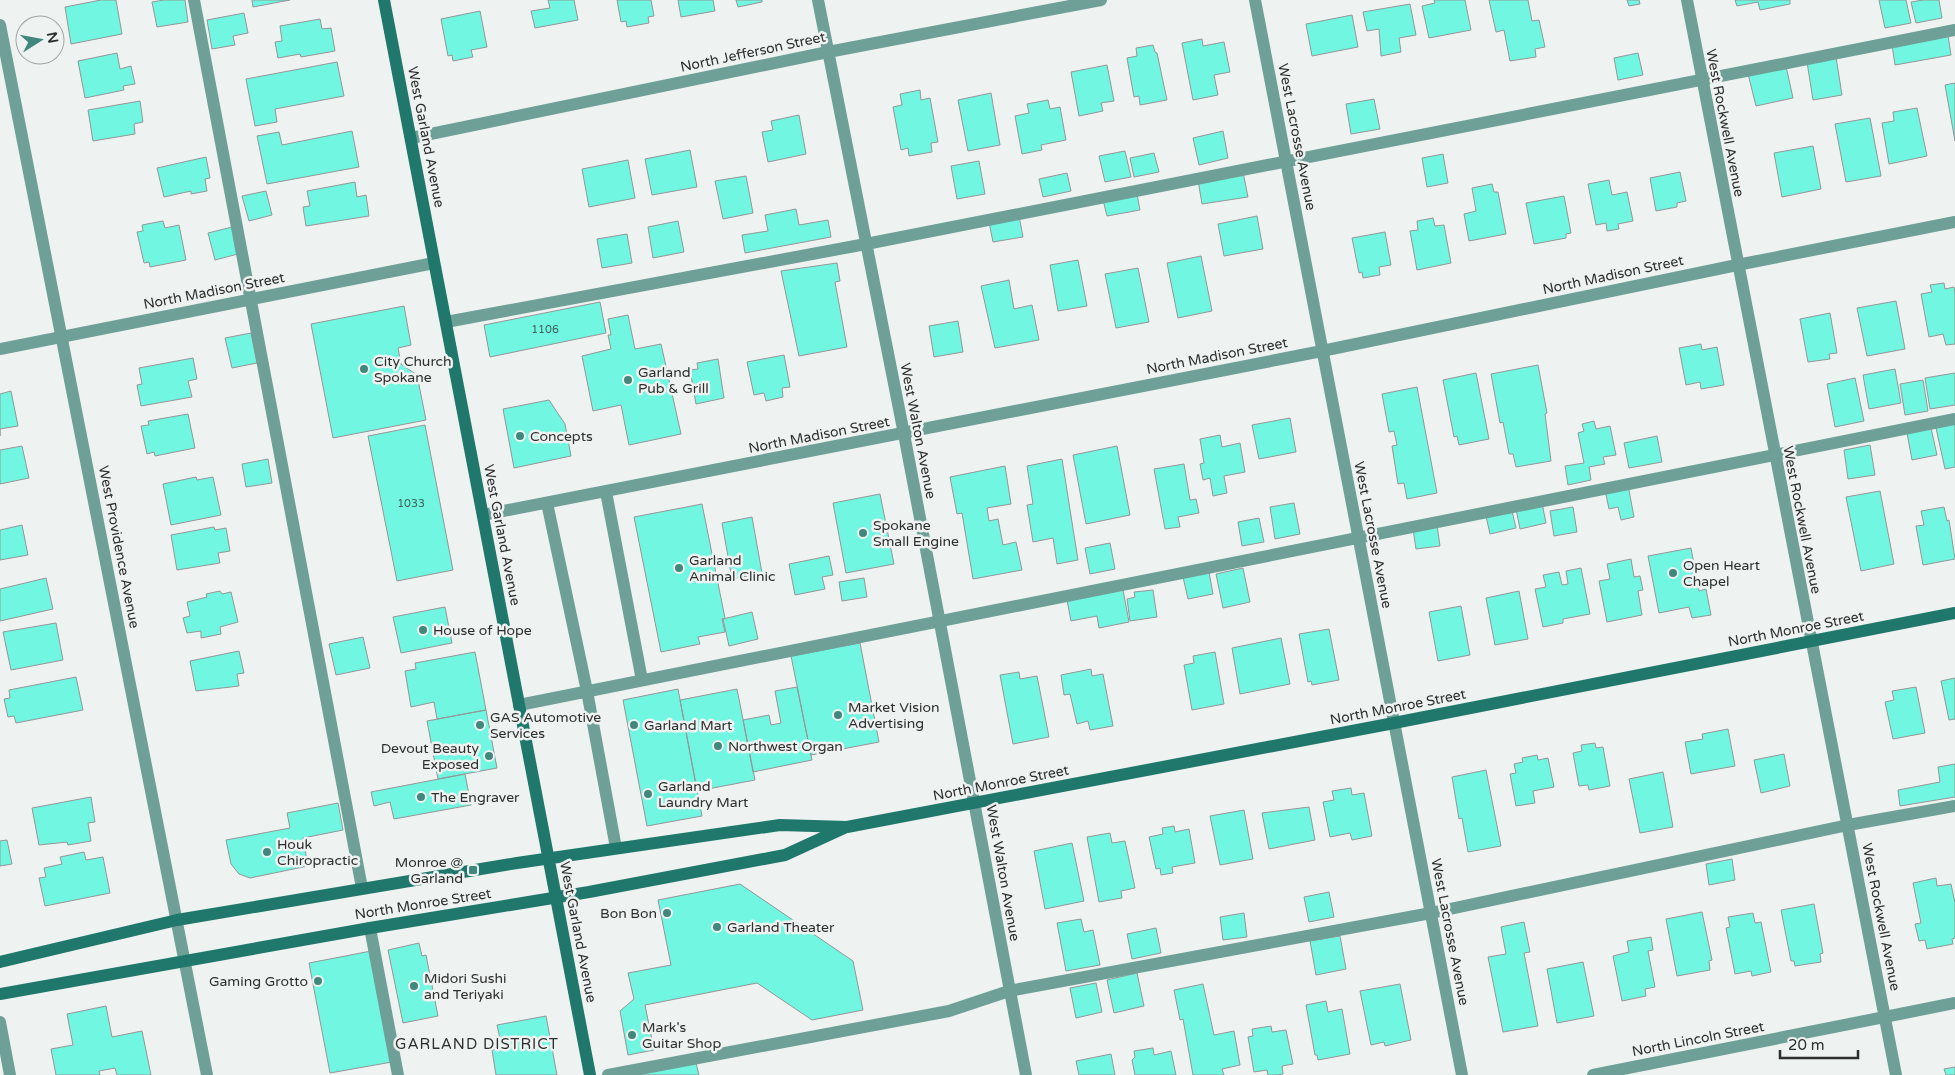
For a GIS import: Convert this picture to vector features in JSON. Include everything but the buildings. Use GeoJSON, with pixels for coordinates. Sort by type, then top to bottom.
{"type":"FeatureCollection","features":[{"type":"Feature","properties":{"kind":"main road","name":"West Garland Avenue"},"geometry":{"type":"LineString","coordinates":[[384,0],[590,1075]]}},
{"type":"Feature","properties":{"kind":"main road","name":"North Monroe Street"},"geometry":{"type":"LineString","coordinates":[[0,962],[177,920],[549,858],[780,824],[847,827],[1394,723],[1955,613]]}},
{"type":"Feature","properties":{"kind":"main road","name":"North Monroe Street"},"geometry":{"type":"LineString","coordinates":[[0,994],[370,928],[556,898],[785,855],[847,827]]}},
{"type":"Feature","properties":{"kind":"street"},"geometry":{"type":"LineString","coordinates":[[194,0],[362,888]]}},
{"type":"Feature","properties":{"kind":"street","name":"West Walton Avenue"},"geometry":{"type":"LineString","coordinates":[[818,0],[904,434],[1026,1075]]}},
{"type":"Feature","properties":{"kind":"street","name":"North Jefferson Street"},"geometry":{"type":"LineString","coordinates":[[411,138],[828,52],[1101,0]]}},
{"type":"Feature","properties":{"kind":"street","name":"West Lacrosse Avenue"},"geometry":{"type":"LineString","coordinates":[[1255,0],[1462,1075]]}},
{"type":"Feature","properties":{"kind":"street","name":"West Rockwell Avenue"},"geometry":{"type":"LineString","coordinates":[[1686,0],[1896,1075]]}},
{"type":"Feature","properties":{"kind":"street","name":"West Providence Avenue"},"geometry":{"type":"LineString","coordinates":[[0,25],[207,1075]]}},
{"type":"Feature","properties":{"kind":"street"},"geometry":{"type":"LineString","coordinates":[[446,322],[866,244],[1955,30]]}},
{"type":"Feature","properties":{"kind":"street","name":"North Madison Street"},"geometry":{"type":"LineString","coordinates":[[483,515],[1322,351],[1737,264],[1955,222]]}},
{"type":"Feature","properties":{"kind":"street","name":"North Madison Street"},"geometry":{"type":"LineString","coordinates":[[0,349],[434,264]]}},
{"type":"Feature","properties":{"kind":"street"},"geometry":{"type":"LineString","coordinates":[[519,705],[1955,419]]}},
{"type":"Feature","properties":{"kind":"street"},"geometry":{"type":"LineString","coordinates":[[606,492],[642,680]]}},
{"type":"Feature","properties":{"kind":"street"},"geometry":{"type":"LineString","coordinates":[[547,503],[587,692],[616,848]]}},
{"type":"Feature","properties":{"kind":"street"},"geometry":{"type":"LineString","coordinates":[[608,1075],[949,1011],[1009,992],[1431,913],[1848,825],[1955,806]]}},
{"type":"Feature","properties":{"kind":"street"},"geometry":{"type":"LineString","coordinates":[[370,928],[398,1075]]}},
{"type":"Feature","properties":{"kind":"street","name":"North Lincoln Street"},"geometry":{"type":"LineString","coordinates":[[1593,1075],[1955,1003]]}},
{"type":"Feature","properties":{"kind":"street"},"geometry":{"type":"LineString","coordinates":[[0,1022],[10,1075]]}},
{"type":"Feature","properties":{"kind":"place","name":"City Church Spokane"},"geometry":{"type":"Point","coordinates":[364,369]}},
{"type":"Feature","properties":{"kind":"place","name":"Garland Pub & Grill"},"geometry":{"type":"Point","coordinates":[628,380]}},
{"type":"Feature","properties":{"kind":"place","name":"Concepts"},"geometry":{"type":"Point","coordinates":[520,436]}},
{"type":"Feature","properties":{"kind":"place","name":"Spokane Small Engine"},"geometry":{"type":"Point","coordinates":[863,533]}},
{"type":"Feature","properties":{"kind":"place","name":"Garland Animal Clinic"},"geometry":{"type":"Point","coordinates":[679,568]}},
{"type":"Feature","properties":{"kind":"place","name":"Open Heart Chapel"},"geometry":{"type":"Point","coordinates":[1673,573]}},
{"type":"Feature","properties":{"kind":"place","name":"House of Hope"},"geometry":{"type":"Point","coordinates":[423,630]}},
{"type":"Feature","properties":{"kind":"place","name":"Market Vision Advertising"},"geometry":{"type":"Point","coordinates":[838,715]}},
{"type":"Feature","properties":{"kind":"place","name":"GAS Automotive Services"},"geometry":{"type":"Point","coordinates":[480,725]}},
{"type":"Feature","properties":{"kind":"place","name":"Garland Mart"},"geometry":{"type":"Point","coordinates":[634,725]}},
{"type":"Feature","properties":{"kind":"place","name":"Northwest Organ"},"geometry":{"type":"Point","coordinates":[718,746]}},
{"type":"Feature","properties":{"kind":"place","name":"Devout Beauty Exposed"},"geometry":{"type":"Point","coordinates":[489,756]}},
{"type":"Feature","properties":{"kind":"place","name":"Garland Laundry Mart"},"geometry":{"type":"Point","coordinates":[648,794]}},
{"type":"Feature","properties":{"kind":"place","name":"The Engraver"},"geometry":{"type":"Point","coordinates":[421,797]}},
{"type":"Feature","properties":{"kind":"place","name":"Houk Chiropractic"},"geometry":{"type":"Point","coordinates":[267,852]}},
{"type":"Feature","properties":{"kind":"place","name":"Monroe @ Garland"},"geometry":{"type":"Point","coordinates":[473,870]}},
{"type":"Feature","properties":{"kind":"place","name":"Bon Bon"},"geometry":{"type":"Point","coordinates":[667,913]}},
{"type":"Feature","properties":{"kind":"place","name":"Garland Theater"},"geometry":{"type":"Point","coordinates":[717,927]}},
{"type":"Feature","properties":{"kind":"place","name":"Gaming Grotto"},"geometry":{"type":"Point","coordinates":[318,981]}},
{"type":"Feature","properties":{"kind":"place","name":"Midori Sushi and Teriyaki"},"geometry":{"type":"Point","coordinates":[414,986]}},
{"type":"Feature","properties":{"kind":"place","name":"Mark's Guitar Shop"},"geometry":{"type":"Point","coordinates":[632,1035]}},
{"type":"Feature","properties":{"kind":"district","name":"GARLAND DISTRICT"},"geometry":{"type":"Point","coordinates":[477,1044]}}]}
